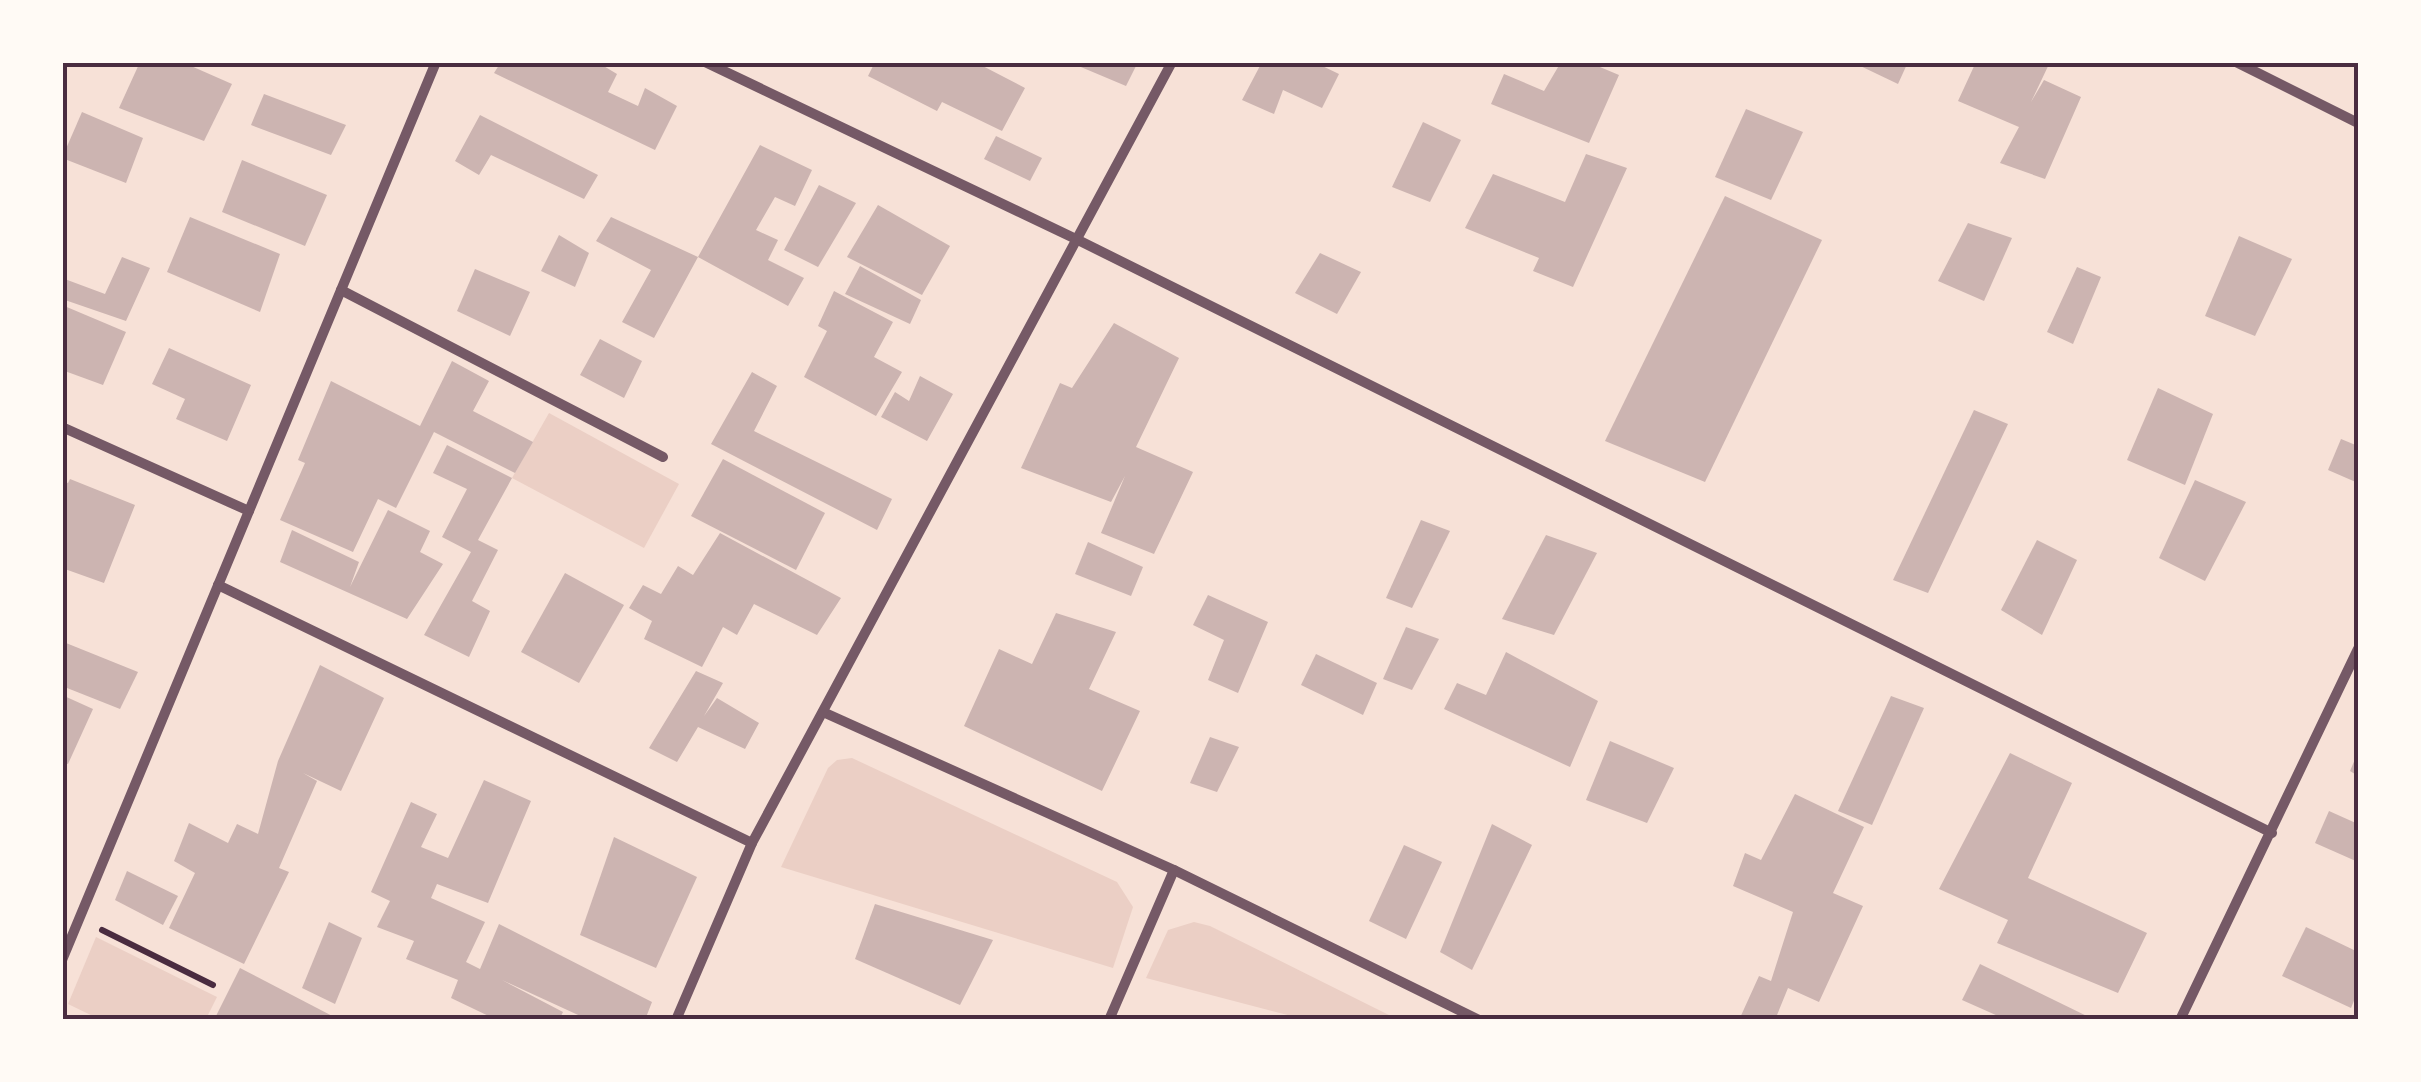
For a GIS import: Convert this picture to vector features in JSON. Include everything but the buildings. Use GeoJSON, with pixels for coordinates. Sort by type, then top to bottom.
{"type":"FeatureCollection","features":[{"type":"Feature","properties":{"kind":"street"},"geometry":{"type":"LineString","coordinates":[[62,960],[436,62]]}},
{"type":"Feature","properties":{"kind":"street"},"geometry":{"type":"LineString","coordinates":[[705,62],[1078,240],[2272,833]]}},
{"type":"Feature","properties":{"kind":"street"},"geometry":{"type":"LineString","coordinates":[[676,1020],[752,844],[1172,62]]}},
{"type":"Feature","properties":{"kind":"street"},"geometry":{"type":"LineString","coordinates":[[2236,62],[2358,123]]}},
{"type":"Feature","properties":{"kind":"street"},"geometry":{"type":"LineString","coordinates":[[341,290],[663,457]]}},
{"type":"Feature","properties":{"kind":"street"},"geometry":{"type":"LineString","coordinates":[[62,426],[250,511]]}},
{"type":"Feature","properties":{"kind":"street"},"geometry":{"type":"LineString","coordinates":[[218,585],[752,844]]}},
{"type":"Feature","properties":{"kind":"street"},"geometry":{"type":"LineString","coordinates":[[2180,1020],[2358,650]]}},
{"type":"Feature","properties":{"kind":"street"},"geometry":{"type":"LineString","coordinates":[[824,712],[1174,870],[1479,1020]]}},
{"type":"Feature","properties":{"kind":"street"},"geometry":{"type":"LineString","coordinates":[[1109,1020],[1174,870]]}},
{"type":"Feature","properties":{"kind":"path"},"geometry":{"type":"LineString","coordinates":[[80,918],[214,984]]}},
{"type":"Feature","properties":{"kind":"shaded area"},"geometry":{"type":"Polygon","coordinates":[[[549,413],[679,484],[644,548],[512,478],[549,413]]]}},
{"type":"Feature","properties":{"kind":"shaded area"},"geometry":{"type":"Polygon","coordinates":[[[852,758],[1117,882],[1133,907],[1113,968],[781,867],[828,768],[837,760],[852,758]]]}},
{"type":"Feature","properties":{"kind":"shaded area"},"geometry":{"type":"Polygon","coordinates":[[[1194,922],[1210,926],[1397,1019],[1303,1019],[1146,978],[1168,930],[1194,922]]]}},
{"type":"Feature","properties":{"kind":"shaded area"},"geometry":{"type":"Polygon","coordinates":[[[96,937],[217,997],[206,1019],[99,1019],[68,1004],[96,937]]]}}]}
